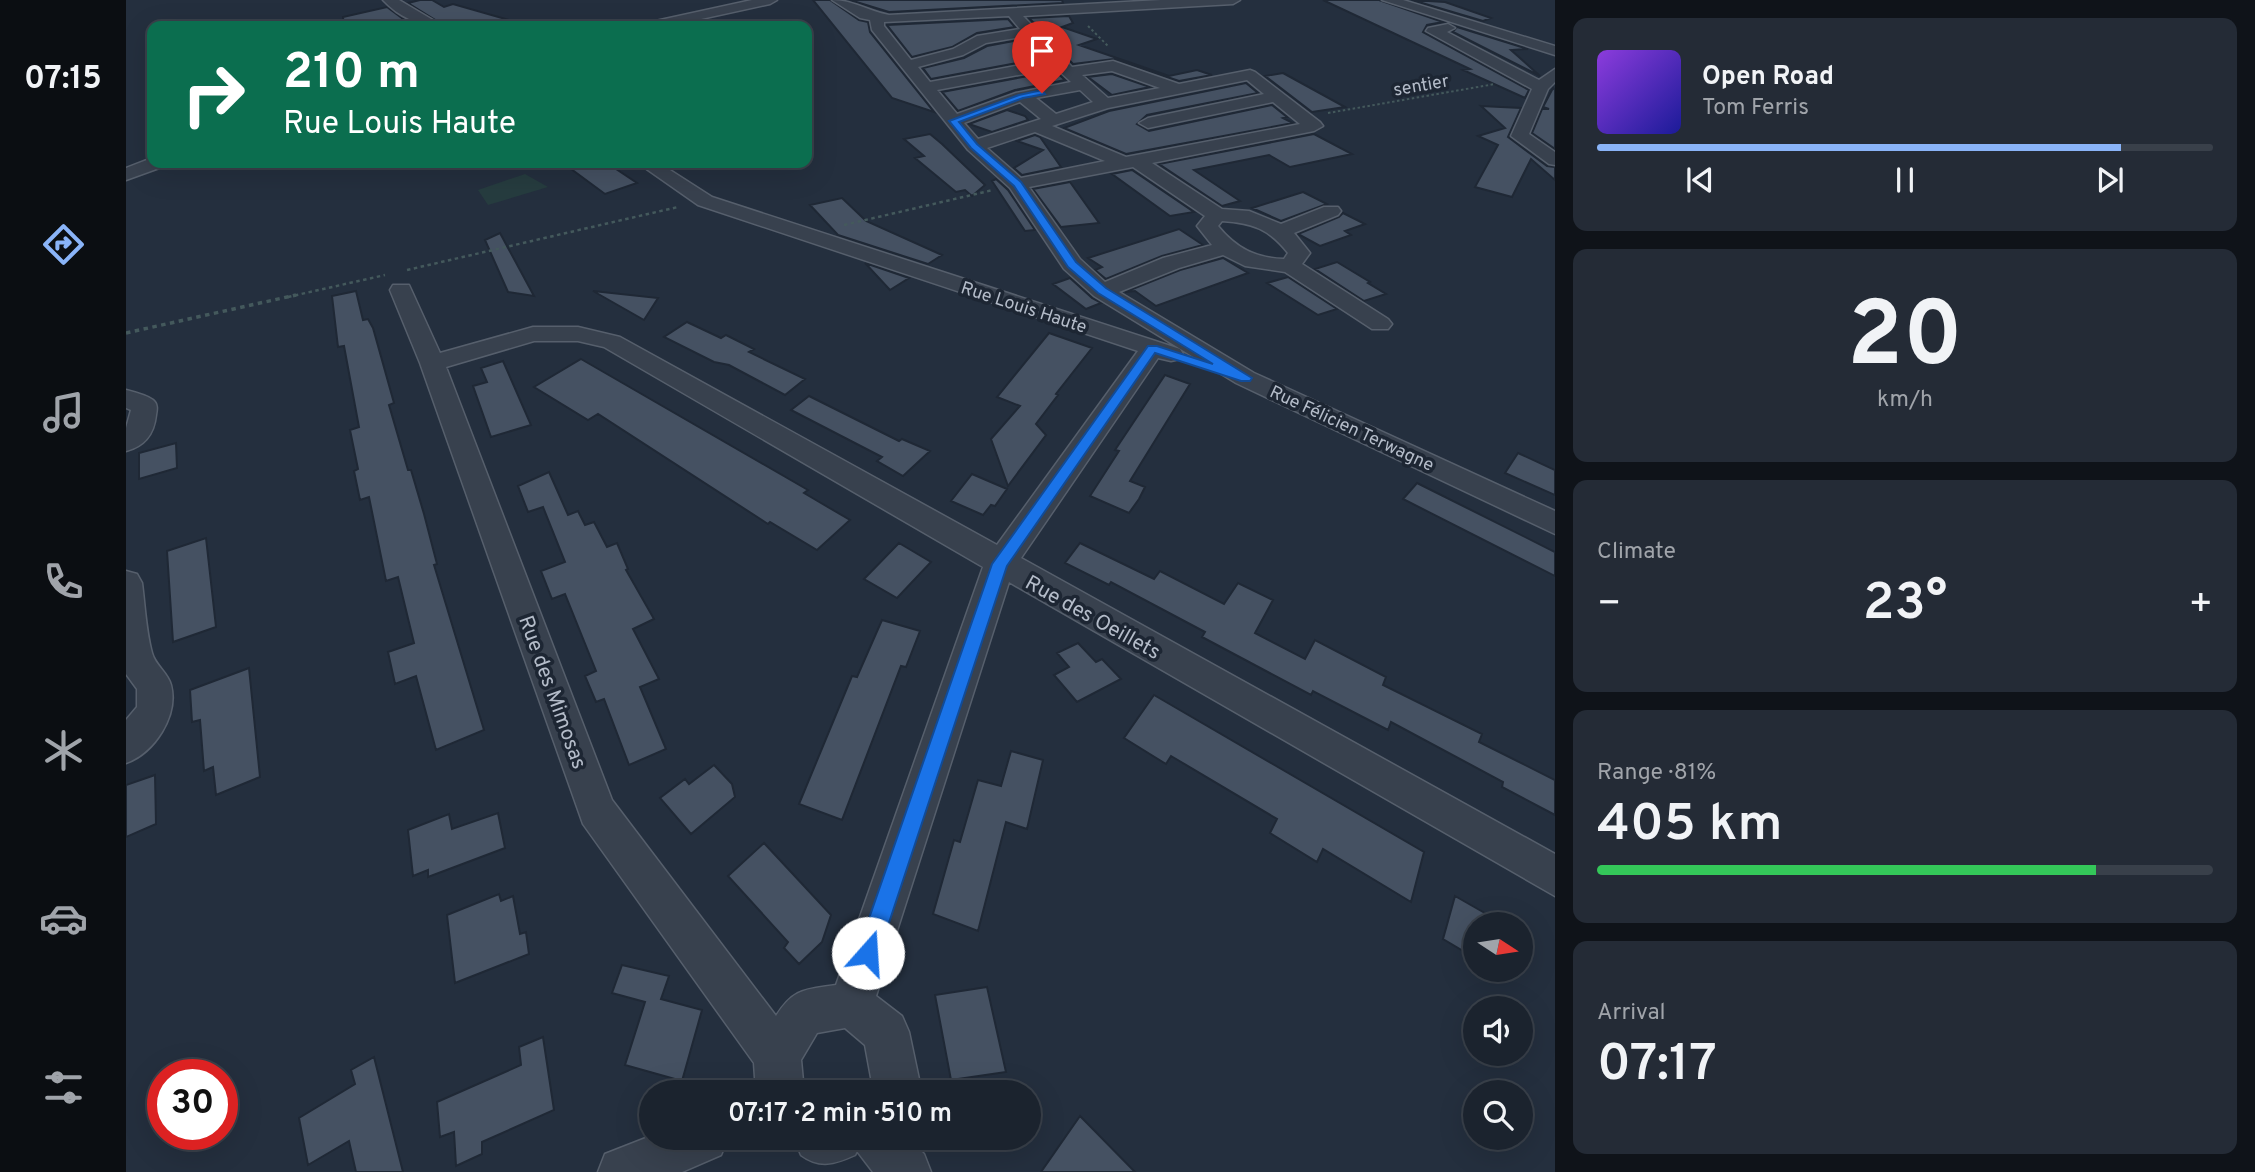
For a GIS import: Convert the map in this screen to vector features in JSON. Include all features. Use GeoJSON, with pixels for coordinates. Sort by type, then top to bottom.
{"type":"FeatureCollection","features":[{"type":"Feature","properties":{"kind":"street"},"geometry":{"type":"LineString","coordinates":[[390,0],[425,21]]}},
{"type":"Feature","properties":{"kind":"street"},"geometry":{"type":"LineString","coordinates":[[674,21],[770,0]]}},
{"type":"Feature","properties":{"kind":"street"},"geometry":{"type":"LineString","coordinates":[[839,0],[865,15],[877,18],[1013,12],[1145,2],[1233,0]]}},
{"type":"Feature","properties":{"kind":"street"},"geometry":{"type":"LineString","coordinates":[[1389,0],[1555,51]]}},
{"type":"Feature","properties":{"kind":"street"},"geometry":{"type":"LineString","coordinates":[[1013,12],[1059,62],[1105,104],[1206,148]]}},
{"type":"Feature","properties":{"kind":"street","name":"Rue Félicien Terwagne"},"geometry":{"type":"LineString","coordinates":[[877,18],[877,27],[895,42],[908,65],[974,146],[1017,184],[1072,264],[1102,290],[1245,378],[1555,523]]}},
{"type":"Feature","properties":{"kind":"street"},"geometry":{"type":"LineString","coordinates":[[1466,24],[1433,31],[1548,89]]}},
{"type":"Feature","properties":{"kind":"street"},"geometry":{"type":"LineString","coordinates":[[908,65],[958,52],[982,39],[1055,31]]}},
{"type":"Feature","properties":{"kind":"street"},"geometry":{"type":"LineString","coordinates":[[961,33],[982,39]]}},
{"type":"Feature","properties":{"kind":"street"},"geometry":{"type":"LineString","coordinates":[[1059,62],[1072,49]]}},
{"type":"Feature","properties":{"kind":"street"},"geometry":{"type":"LineString","coordinates":[[958,52],[1011,72]]}},
{"type":"Feature","properties":{"kind":"street"},"geometry":{"type":"LineString","coordinates":[[926,87],[1059,62],[1113,66],[1172,90],[1209,111],[1265,136]]}},
{"type":"Feature","properties":{"kind":"street"},"geometry":{"type":"LineString","coordinates":[[1555,74],[1520,136],[1555,160]]}},
{"type":"Feature","properties":{"kind":"street"},"geometry":{"type":"LineString","coordinates":[[974,146],[1105,104],[1250,75],[1314,126],[1017,184]]}},
{"type":"Feature","properties":{"kind":"street"},"geometry":{"type":"LineString","coordinates":[[981,77],[1022,96],[1054,120]]}},
{"type":"Feature","properties":{"kind":"street"},"geometry":{"type":"LineString","coordinates":[[1502,83],[1517,82],[1548,89]]}},
{"type":"Feature","properties":{"kind":"street"},"geometry":{"type":"LineString","coordinates":[[954,121],[1022,96],[1082,85]]}},
{"type":"Feature","properties":{"kind":"street"},"geometry":{"type":"LineString","coordinates":[[1148,123],[1277,96]]}},
{"type":"Feature","properties":{"kind":"street"},"geometry":{"type":"LineString","coordinates":[[1036,126],[1130,162],[1217,215],[1249,217],[1280,231],[1300,253],[1290,266]]}},
{"type":"Feature","properties":{"kind":"street"},"geometry":{"type":"LineString","coordinates":[[126,174],[147,166]]}},
{"type":"Feature","properties":{"kind":"street","name":"Rue Louis Haute"},"geometry":{"type":"LineString","coordinates":[[656,168],[705,201],[1245,378]]}},
{"type":"Feature","properties":{"kind":"street"},"geometry":{"type":"LineString","coordinates":[[1280,231],[1331,211]]}},
{"type":"Feature","properties":{"kind":"street"},"geometry":{"type":"LineString","coordinates":[[1217,215],[1207,226],[1224,248],[1260,266],[1290,266],[1380,324]]}},
{"type":"Feature","properties":{"kind":"street"},"geometry":{"type":"LineString","coordinates":[[804,235],[840,226]]}},
{"type":"Feature","properties":{"kind":"street"},"geometry":{"type":"LineString","coordinates":[[1102,290],[1171,263],[1224,248]]}},
{"type":"Feature","properties":{"kind":"street","name":"Rue des Mimosas"},"geometry":{"type":"LineString","coordinates":[[401,289],[432,363],[597,811],[778,1073]]}},
{"type":"Feature","properties":{"kind":"street","name":"Rue des Oeillets"},"geometry":{"type":"LineString","coordinates":[[432,363],[533,334],[578,334],[612,342],[1555,876]]}},
{"type":"Feature","properties":{"kind":"street"},"geometry":{"type":"LineString","coordinates":[[851,1004],[1000,564],[1152,348]]}},
{"type":"Feature","properties":{"kind":"street"},"geometry":{"type":"LineString","coordinates":[[126,398],[145,406],[141,430],[126,442]]}},
{"type":"Feature","properties":{"kind":"street"},"geometry":{"type":"LineString","coordinates":[[126,583],[136,662],[155,685],[155,712],[126,747]]}},
{"type":"Feature","properties":{"kind":"street"},"geometry":{"type":"LineString","coordinates":[[778,1073],[804,1013],[851,1004],[886,1032],[895,1080]]}},
{"type":"Feature","properties":{"kind":"street"},"geometry":{"type":"LineString","coordinates":[[623,1172],[675,1150]]}},
{"type":"Feature","properties":{"kind":"street"},"geometry":{"type":"LineString","coordinates":[[887,1150],[906,1172]]}},
{"type":"Feature","properties":{"kind":"path","name":"sentier"},"geometry":{"type":"LineString","coordinates":[[1344,110],[1502,83]]}},
{"type":"Feature","properties":{"kind":"path"},"geometry":{"type":"LineString","coordinates":[[840,226],[1017,184]]}},
{"type":"Feature","properties":{"kind":"path"},"geometry":{"type":"LineString","coordinates":[[126,333],[705,201]]}},
{"type":"Feature","properties":{"kind":"green space"},"geometry":{"type":"Polygon","coordinates":[[[525,174],[548,187],[488,205],[478,190],[525,174]]]}},
{"type":"Feature","properties":{"kind":"building"},"geometry":{"type":"Polygon","coordinates":[[[432,0],[444,7],[453,4],[509,21],[437,21],[408,3],[432,0]]]}},
{"type":"Feature","properties":{"kind":"building"},"geometry":{"type":"Polygon","coordinates":[[[813,0],[830,0],[859,20],[868,22],[870,32],[934,112],[892,98],[813,0]]]}},
{"type":"Feature","properties":{"kind":"building"},"geometry":{"type":"Polygon","coordinates":[[[850,0],[1062,0],[1063,3],[889,12],[850,0]]]}},
{"type":"Feature","properties":{"kind":"building"},"geometry":{"type":"Polygon","coordinates":[[[1323,0],[1379,0],[1443,22],[1427,25],[1423,32],[1529,90],[1525,98],[1323,0]]]}},
{"type":"Feature","properties":{"kind":"building"},"geometry":{"type":"Polygon","coordinates":[[[1412,0],[1445,2],[1491,18],[1483,21],[1412,0]]]}},
{"type":"Feature","properties":{"kind":"building"},"geometry":{"type":"Polygon","coordinates":[[[387,7],[409,21],[343,21],[343,17],[387,7]]]}},
{"type":"Feature","properties":{"kind":"building"},"geometry":{"type":"Polygon","coordinates":[[[1069,16],[1073,23],[1062,27],[1097,39],[1079,45],[1169,76],[1197,70],[1212,75],[1179,81],[1114,59],[1073,64],[1029,18],[1069,16]]]}},
{"type":"Feature","properties":{"kind":"building"},"geometry":{"type":"Polygon","coordinates":[[[1008,19],[1015,27],[977,33],[952,47],[912,57],[887,25],[1008,19]]]}},
{"type":"Feature","properties":{"kind":"building"},"geometry":{"type":"Polygon","coordinates":[[[1457,27],[1528,49],[1511,50],[1540,76],[1453,32],[1457,27]]]}},
{"type":"Feature","properties":{"kind":"building"},"geometry":{"type":"Polygon","coordinates":[[[1025,39],[1043,58],[931,79],[923,68],[964,58],[987,46],[1025,39]]]}},
{"type":"Feature","properties":{"kind":"building"},"geometry":{"type":"Polygon","coordinates":[[[1055,71],[1065,80],[1015,90],[958,111],[942,92],[1055,71]]]}},
{"type":"Feature","properties":{"kind":"building"},"geometry":{"type":"Polygon","coordinates":[[[1283,73],[1345,107],[1312,112],[1265,76],[1283,73]]]}},
{"type":"Feature","properties":{"kind":"building"},"geometry":{"type":"Polygon","coordinates":[[[1112,74],[1150,87],[1112,95],[1088,77],[1112,74]]]}},
{"type":"Feature","properties":{"kind":"building"},"geometry":{"type":"Polygon","coordinates":[[[1246,83],[1258,93],[1147,115],[1137,124],[1149,131],[1272,105],[1287,117],[1283,118],[1293,123],[1126,154],[1064,128],[1109,111],[1246,83]]]}},
{"type":"Feature","properties":{"kind":"building"},"geometry":{"type":"Polygon","coordinates":[[[1553,88],[1555,149],[1532,133],[1542,109],[1549,109],[1543,107],[1553,88]]]}},
{"type":"Feature","properties":{"kind":"building"},"geometry":{"type":"Polygon","coordinates":[[[1481,106],[1521,108],[1508,137],[1547,166],[1555,167],[1555,180],[1531,159],[1512,197],[1475,187],[1498,145],[1478,136],[1505,128],[1481,106]]]}},
{"type":"Feature","properties":{"kind":"building"},"geometry":{"type":"Polygon","coordinates":[[[1007,110],[1025,116],[1028,120],[992,132],[969,124],[1007,110]]]}},
{"type":"Feature","properties":{"kind":"building"},"geometry":{"type":"Polygon","coordinates":[[[930,134],[985,185],[972,196],[965,190],[956,192],[915,158],[924,156],[904,139],[930,134]]]}},
{"type":"Feature","properties":{"kind":"building"},"geometry":{"type":"Polygon","coordinates":[[[1314,134],[1352,154],[1290,167],[1269,155],[1194,170],[1240,201],[1222,206],[1159,164],[1314,134]]]}},
{"type":"Feature","properties":{"kind":"building"},"geometry":{"type":"Polygon","coordinates":[[[1035,135],[1040,137],[1061,167],[1022,175],[1014,168],[1043,150],[1017,141],[1035,135]]]}},
{"type":"Feature","properties":{"kind":"building"},"geometry":{"type":"Polygon","coordinates":[[[570,168],[614,168],[637,183],[605,194],[570,168]]]}},
{"type":"Feature","properties":{"kind":"building"},"geometry":{"type":"Polygon","coordinates":[[[1132,170],[1194,212],[1170,216],[1112,174],[1132,170]]]}},
{"type":"Feature","properties":{"kind":"building"},"geometry":{"type":"Polygon","coordinates":[[[996,179],[1008,190],[1035,230],[1025,231],[992,181],[996,179]]]}},
{"type":"Feature","properties":{"kind":"building"},"geometry":{"type":"Polygon","coordinates":[[[1070,182],[1099,223],[1061,227],[1033,189],[1070,182]]]}},
{"type":"Feature","properties":{"kind":"building"},"geometry":{"type":"Polygon","coordinates":[[[1303,192],[1327,204],[1281,221],[1252,208],[1303,192]]]}},
{"type":"Feature","properties":{"kind":"building"},"geometry":{"type":"Polygon","coordinates":[[[842,198],[866,221],[942,255],[928,264],[838,235],[810,205],[842,198]]]}},
{"type":"Feature","properties":{"kind":"building"},"geometry":{"type":"Polygon","coordinates":[[[1343,213],[1365,224],[1345,231],[1351,235],[1320,246],[1298,234],[1339,217],[1343,213]]]}},
{"type":"Feature","properties":{"kind":"building"},"geometry":{"type":"Polygon","coordinates":[[[1179,229],[1203,245],[1162,256],[1106,279],[1095,270],[1102,267],[1088,258],[1179,229]]]}},
{"type":"Feature","properties":{"kind":"building"},"geometry":{"type":"Polygon","coordinates":[[[500,233],[534,296],[508,292],[485,240],[500,233]]]}},
{"type":"Feature","properties":{"kind":"building"},"geometry":{"type":"Polygon","coordinates":[[[1223,258],[1248,273],[1156,306],[1135,291],[1125,292],[1180,270],[1223,258]]]}},
{"type":"Feature","properties":{"kind":"building"},"geometry":{"type":"Polygon","coordinates":[[[1337,262],[1386,294],[1364,301],[1315,269],[1337,262]]]}},
{"type":"Feature","properties":{"kind":"building"},"geometry":{"type":"Polygon","coordinates":[[[865,263],[909,278],[890,290],[865,263]]]}},
{"type":"Feature","properties":{"kind":"building"},"geometry":{"type":"Polygon","coordinates":[[[1288,277],[1337,309],[1318,315],[1267,283],[1288,277]]]}},
{"type":"Feature","properties":{"kind":"building"},"geometry":{"type":"Polygon","coordinates":[[[1070,278],[1101,303],[1086,309],[1053,284],[1070,278]]]}},
{"type":"Feature","properties":{"kind":"building"},"geometry":{"type":"Polygon","coordinates":[[[356,291],[363,320],[368,319],[373,328],[394,403],[389,405],[424,514],[437,564],[434,565],[484,730],[436,750],[416,676],[395,684],[388,652],[414,643],[398,577],[386,581],[369,497],[360,500],[354,471],[358,469],[350,430],[359,427],[344,346],[338,347],[332,296],[356,291]]]}},
{"type":"Feature","properties":{"kind":"building"},"geometry":{"type":"Polygon","coordinates":[[[593,291],[658,298],[644,320],[593,291]]]}},
{"type":"Feature","properties":{"kind":"building"},"geometry":{"type":"Polygon","coordinates":[[[687,322],[721,338],[726,335],[754,349],[749,352],[805,379],[785,395],[729,365],[714,362],[664,337],[687,322]]]}},
{"type":"Feature","properties":{"kind":"building"},"geometry":{"type":"Polygon","coordinates":[[[1049,333],[1092,348],[1036,424],[1046,435],[1008,486],[991,439],[1020,406],[997,397],[1049,333]]]}},
{"type":"Feature","properties":{"kind":"building"},"geometry":{"type":"Polygon","coordinates":[[[581,359],[808,490],[804,493],[850,520],[817,550],[770,522],[768,524],[598,414],[588,420],[534,387],[581,359]]]}},
{"type":"Feature","properties":{"kind":"building"},"geometry":{"type":"Polygon","coordinates":[[[503,361],[531,425],[491,437],[473,386],[487,382],[481,368],[503,361]]]}},
{"type":"Feature","properties":{"kind":"building"},"geometry":{"type":"Polygon","coordinates":[[[1165,375],[1190,384],[1130,481],[1145,487],[1129,513],[1090,496],[1119,451],[1115,450],[1165,375]]]}},
{"type":"Feature","properties":{"kind":"building"},"geometry":{"type":"Polygon","coordinates":[[[809,396],[899,441],[902,439],[930,451],[903,476],[877,461],[882,457],[791,410],[809,396]]]}},
{"type":"Feature","properties":{"kind":"building"},"geometry":{"type":"Polygon","coordinates":[[[176,443],[177,468],[139,479],[139,453],[176,443]]]}},
{"type":"Feature","properties":{"kind":"building"},"geometry":{"type":"Polygon","coordinates":[[[1518,453],[1555,470],[1555,495],[1505,473],[1518,453]]]}},
{"type":"Feature","properties":{"kind":"building"},"geometry":{"type":"Polygon","coordinates":[[[549,472],[568,515],[578,511],[585,525],[594,522],[607,547],[617,543],[628,569],[626,570],[654,619],[633,629],[659,679],[640,687],[666,749],[629,765],[604,699],[596,702],[585,676],[596,671],[565,594],[552,599],[541,571],[565,562],[543,507],[528,512],[518,486],[549,472]]]}},
{"type":"Feature","properties":{"kind":"building"},"geometry":{"type":"Polygon","coordinates":[[[972,474],[1007,489],[995,506],[991,505],[983,515],[951,501],[972,474]]]}},
{"type":"Feature","properties":{"kind":"building"},"geometry":{"type":"Polygon","coordinates":[[[1417,483],[1555,552],[1555,576],[1403,499],[1417,483]]]}},
{"type":"Feature","properties":{"kind":"building"},"geometry":{"type":"Polygon","coordinates":[[[206,538],[216,627],[173,642],[167,551],[206,538]]]}},
{"type":"Feature","properties":{"kind":"building"},"geometry":{"type":"Polygon","coordinates":[[[899,543],[931,562],[897,598],[864,579],[899,543]]]}},
{"type":"Feature","properties":{"kind":"building"},"geometry":{"type":"Polygon","coordinates":[[[1080,543],[1154,579],[1160,571],[1224,604],[1238,583],[1273,600],[1255,633],[1305,659],[1315,640],[1386,677],[1383,685],[1482,734],[1479,742],[1555,780],[1555,815],[1502,787],[1503,782],[1391,722],[1388,730],[1313,691],[1311,695],[1202,637],[1205,632],[1111,582],[1109,585],[1065,563],[1080,543]]]}},
{"type":"Feature","properties":{"kind":"building"},"geometry":{"type":"Polygon","coordinates":[[[882,620],[920,631],[906,667],[901,666],[842,820],[799,804],[852,676],[857,677],[882,620]]]}},
{"type":"Feature","properties":{"kind":"building"},"geometry":{"type":"Polygon","coordinates":[[[1078,643],[1096,662],[1102,659],[1121,679],[1077,702],[1054,675],[1069,667],[1057,653],[1078,643]]]}},
{"type":"Feature","properties":{"kind":"building"},"geometry":{"type":"Polygon","coordinates":[[[249,668],[260,777],[216,795],[213,767],[204,771],[200,720],[192,722],[190,690],[249,668]]]}},
{"type":"Feature","properties":{"kind":"building"},"geometry":{"type":"Polygon","coordinates":[[[1154,695],[1424,852],[1411,902],[1323,849],[1317,862],[1270,833],[1277,819],[1171,756],[1166,764],[1124,738],[1154,695]]]}},
{"type":"Feature","properties":{"kind":"building"},"geometry":{"type":"Polygon","coordinates":[[[1011,751],[1043,760],[1027,829],[1006,822],[978,931],[933,914],[954,840],[960,842],[978,780],[1001,786],[1011,751]]]}},
{"type":"Feature","properties":{"kind":"building"},"geometry":{"type":"Polygon","coordinates":[[[714,765],[732,784],[735,797],[691,834],[660,798],[685,779],[689,784],[714,765]]]}},
{"type":"Feature","properties":{"kind":"building"},"geometry":{"type":"Polygon","coordinates":[[[155,775],[156,824],[126,837],[126,785],[155,775]]]}},
{"type":"Feature","properties":{"kind":"building"},"geometry":{"type":"Polygon","coordinates":[[[498,813],[505,848],[428,877],[428,870],[413,876],[408,830],[449,814],[452,829],[498,813]]]}},
{"type":"Feature","properties":{"kind":"building"},"geometry":{"type":"Polygon","coordinates":[[[764,843],[831,915],[822,942],[799,964],[784,948],[788,942],[728,876],[764,843]]]}},
{"type":"Feature","properties":{"kind":"building"},"geometry":{"type":"Polygon","coordinates":[[[499,894],[501,901],[513,896],[520,934],[526,932],[529,954],[455,983],[447,915],[499,894]]]}},
{"type":"Feature","properties":{"kind":"building"},"geometry":{"type":"Polygon","coordinates":[[[1455,896],[1483,912],[1463,912],[1463,951],[1443,939],[1455,896]]]}},
{"type":"Feature","properties":{"kind":"building"},"geometry":{"type":"Polygon","coordinates":[[[622,965],[669,976],[661,999],[702,1010],[682,1080],[625,1065],[645,1002],[612,993],[622,965]]]}},
{"type":"Feature","properties":{"kind":"building"},"geometry":{"type":"Polygon","coordinates":[[[987,987],[1006,1072],[951,1080],[935,995],[987,987]]]}},
{"type":"Feature","properties":{"kind":"building"},"geometry":{"type":"Polygon","coordinates":[[[543,1037],[554,1110],[482,1142],[482,1154],[456,1166],[454,1132],[440,1137],[437,1102],[521,1065],[519,1047],[543,1037]]]}},
{"type":"Feature","properties":{"kind":"building"},"geometry":{"type":"Polygon","coordinates":[[[374,1057],[403,1172],[356,1172],[349,1141],[308,1165],[299,1118],[355,1084],[351,1070],[374,1057]]]}},
{"type":"Feature","properties":{"kind":"building"},"geometry":{"type":"Polygon","coordinates":[[[1080,1116],[1135,1172],[1041,1172],[1080,1116]]]}},
{"type":"Feature","properties":{"kind":"route"},"geometry":{"type":"LineString","coordinates":[[868,953],[1000,564],[1152,348],[1245,378],[1102,290],[1087,278],[1072,264],[1017,184],[974,146],[954,121],[1022,96],[1042,93]]}}]}
